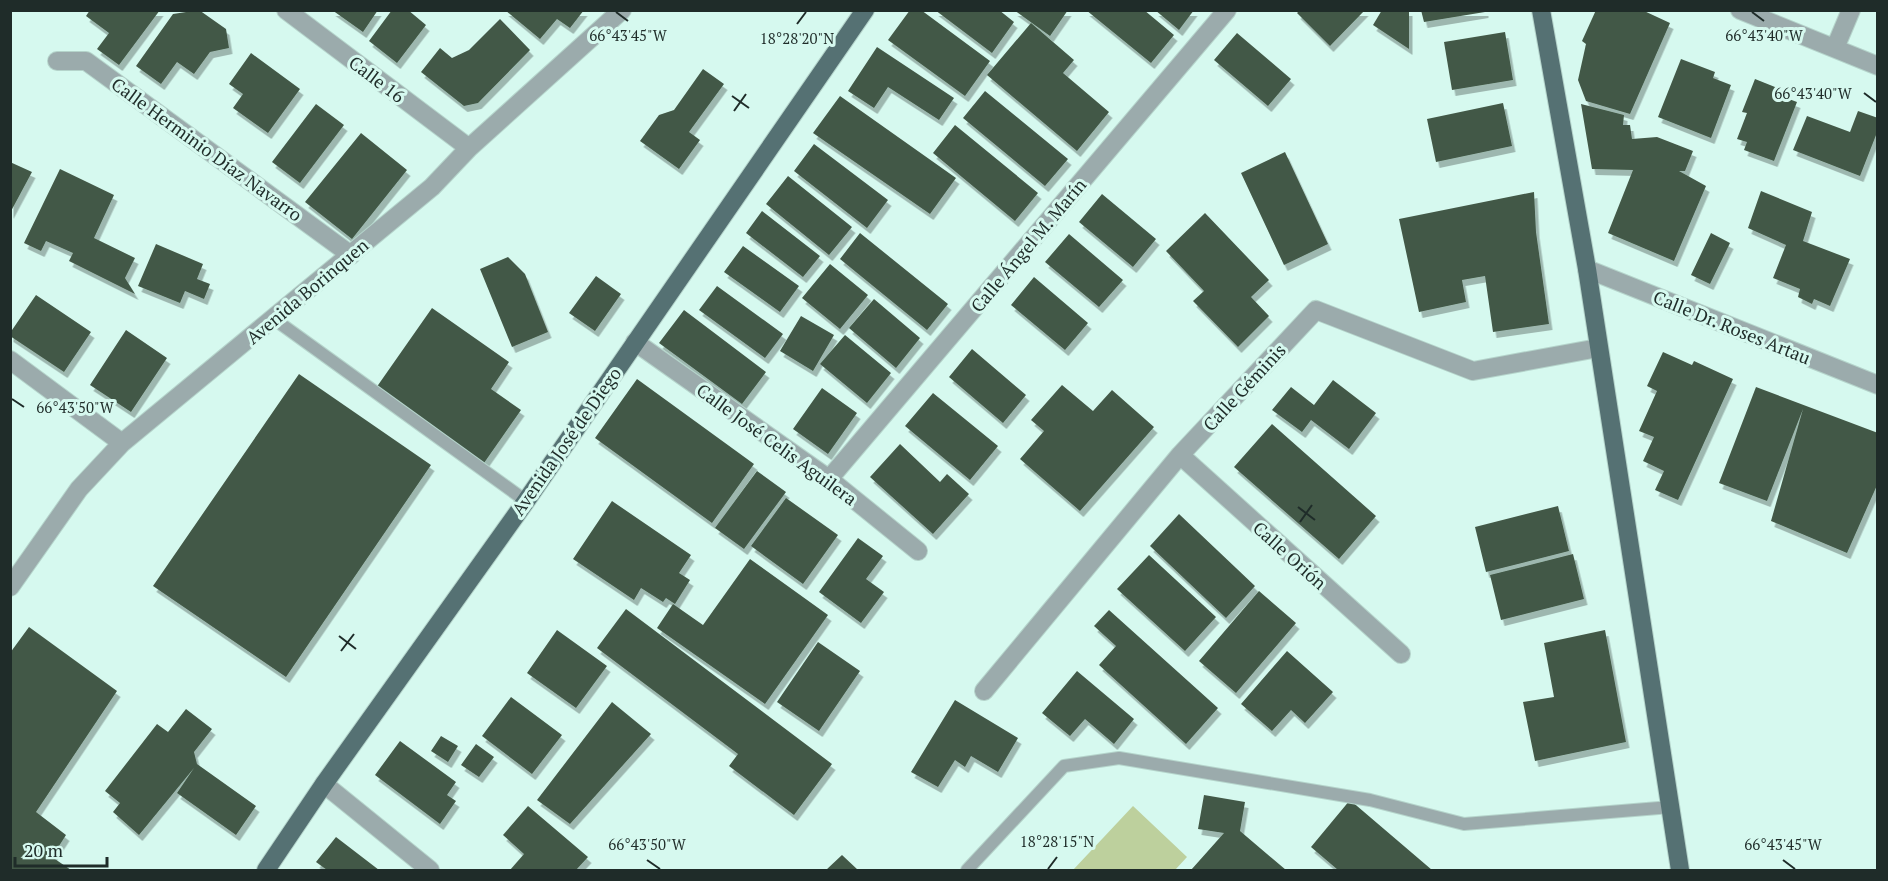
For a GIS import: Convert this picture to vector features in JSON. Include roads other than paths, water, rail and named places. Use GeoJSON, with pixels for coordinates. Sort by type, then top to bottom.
{"type":"FeatureCollection","features":[{"type":"Feature","properties":{"kind":"main road","name":"Avenida José de Diego"},"geometry":{"type":"LineString","coordinates":[[266,870],[324,784],[526,501],[865,10]]}},
{"type":"Feature","properties":{"kind":"main road"},"geometry":{"type":"LineString","coordinates":[[1541,10],[1587,269],[1680,870]]}},
{"type":"Feature","properties":{"kind":"street","name":"Calle 16"},"geometry":{"type":"LineString","coordinates":[[286,10],[469,148]]}},
{"type":"Feature","properties":{"kind":"street","name":"Avenida Borinquen"},"geometry":{"type":"LineString","coordinates":[[10,587],[80,489],[122,443],[432,187],[469,148],[622,10]]}},
{"type":"Feature","properties":{"kind":"street","name":"Calle Ángel M. Marín"},"geometry":{"type":"LineString","coordinates":[[829,479],[1227,10]]}},
{"type":"Feature","properties":{"kind":"street"},"geometry":{"type":"LineString","coordinates":[[1740,10],[1878,66]]}},
{"type":"Feature","properties":{"kind":"street"},"geometry":{"type":"LineString","coordinates":[[1835,48],[1851,10]]}},
{"type":"Feature","properties":{"kind":"street","name":"Calle Herminio Díaz Navarro"},"geometry":{"type":"LineString","coordinates":[[57,61],[86,60],[351,255]]}},
{"type":"Feature","properties":{"kind":"street","name":"Calle Dr. Roses Artau"},"geometry":{"type":"LineString","coordinates":[[1587,269],[1878,385]]}},
{"type":"Feature","properties":{"kind":"street","name":"Calle Géminis"},"geometry":{"type":"LineString","coordinates":[[984,692],[1180,455],[1316,310],[1473,371],[1598,348]]}},
{"type":"Feature","properties":{"kind":"street","name":"Calle José Celis Aguilera"},"geometry":{"type":"LineString","coordinates":[[635,342],[829,479],[918,550]]}},
{"type":"Feature","properties":{"kind":"street"},"geometry":{"type":"LineString","coordinates":[[10,360],[122,443]]}},
{"type":"Feature","properties":{"kind":"street","name":"Calle Orión"},"geometry":{"type":"LineString","coordinates":[[1180,455],[1401,654]]}},
{"type":"Feature","properties":{"kind":"street"},"geometry":{"type":"LineString","coordinates":[[324,784],[430,870]]}},
{"type":"Feature","properties":{"kind":"lane"},"geometry":{"type":"LineString","coordinates":[[274,319],[526,501]]}},
{"type":"Feature","properties":{"kind":"lane"},"geometry":{"type":"LineString","coordinates":[[967,870],[1064,766],[1119,758],[1370,800],[1464,824],[1671,807]]}}]}
